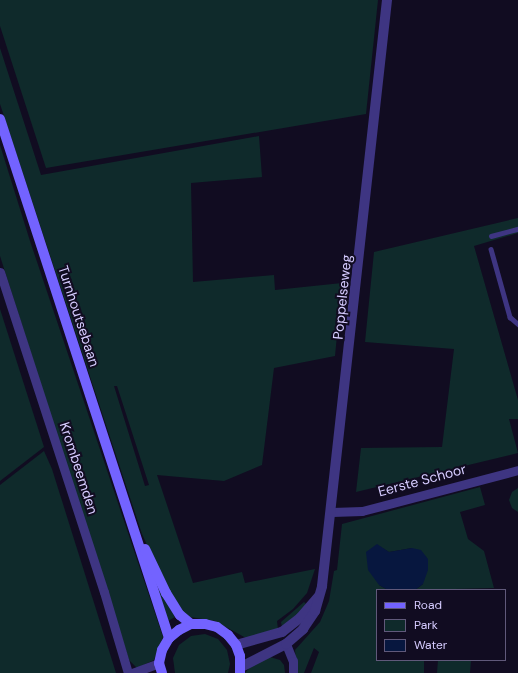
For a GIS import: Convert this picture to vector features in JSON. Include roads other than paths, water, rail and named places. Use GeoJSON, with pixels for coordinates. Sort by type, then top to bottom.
{"type":"FeatureCollection","features":[{"type":"Feature","properties":{"kind":"main road","name":"Turnhoutsebaan"},"geometry":{"type":"LineString","coordinates":[[0,119],[132,522],[153,595],[169,638]]}},
{"type":"Feature","properties":{"kind":"main road","name":"Turnhoutsebaan"},"geometry":{"type":"LineString","coordinates":[[132,522],[166,593],[180,615],[191,624]]}},
{"type":"Feature","properties":{"kind":"main road"},"geometry":{"type":"LineString","coordinates":[[160,668],[162,650],[169,638],[179,630],[191,624],[205,624],[217,627],[228,635],[236,645],[240,670]]}},
{"type":"Feature","properties":{"kind":"street","name":"Poppelseweg"},"geometry":{"type":"LineString","coordinates":[[240,670],[286,644],[309,622],[315,611],[332,512],[387,0]]}},
{"type":"Feature","properties":{"kind":"street","name":"Krombeemden"},"geometry":{"type":"LineString","coordinates":[[0,272],[104,592],[128,673]]}},
{"type":"Feature","properties":{"kind":"street","name":"Eerste Schoor"},"geometry":{"type":"LineString","coordinates":[[332,512],[362,511],[518,470]]}},
{"type":"Feature","properties":{"kind":"street"},"geometry":{"type":"LineString","coordinates":[[236,645],[282,632],[300,618],[318,597]]}},
{"type":"Feature","properties":{"kind":"street"},"geometry":{"type":"LineString","coordinates":[[286,644],[293,661],[293,673]]}},
{"type":"Feature","properties":{"kind":"street"},"geometry":{"type":"LineString","coordinates":[[132,673],[160,668]]}},
{"type":"Feature","properties":{"kind":"lane"},"geometry":{"type":"LineString","coordinates":[[491,236],[518,229]]}},
{"type":"Feature","properties":{"kind":"lane"},"geometry":{"type":"LineString","coordinates":[[491,249],[510,317],[518,324]]}},
{"type":"Feature","properties":{"kind":"water"},"geometry":{"type":"Polygon","coordinates":[[[377,544],[389,552],[412,548],[421,550],[428,559],[428,570],[423,584],[416,589],[386,589],[379,585],[368,570],[366,552],[377,544]]]}}]}
